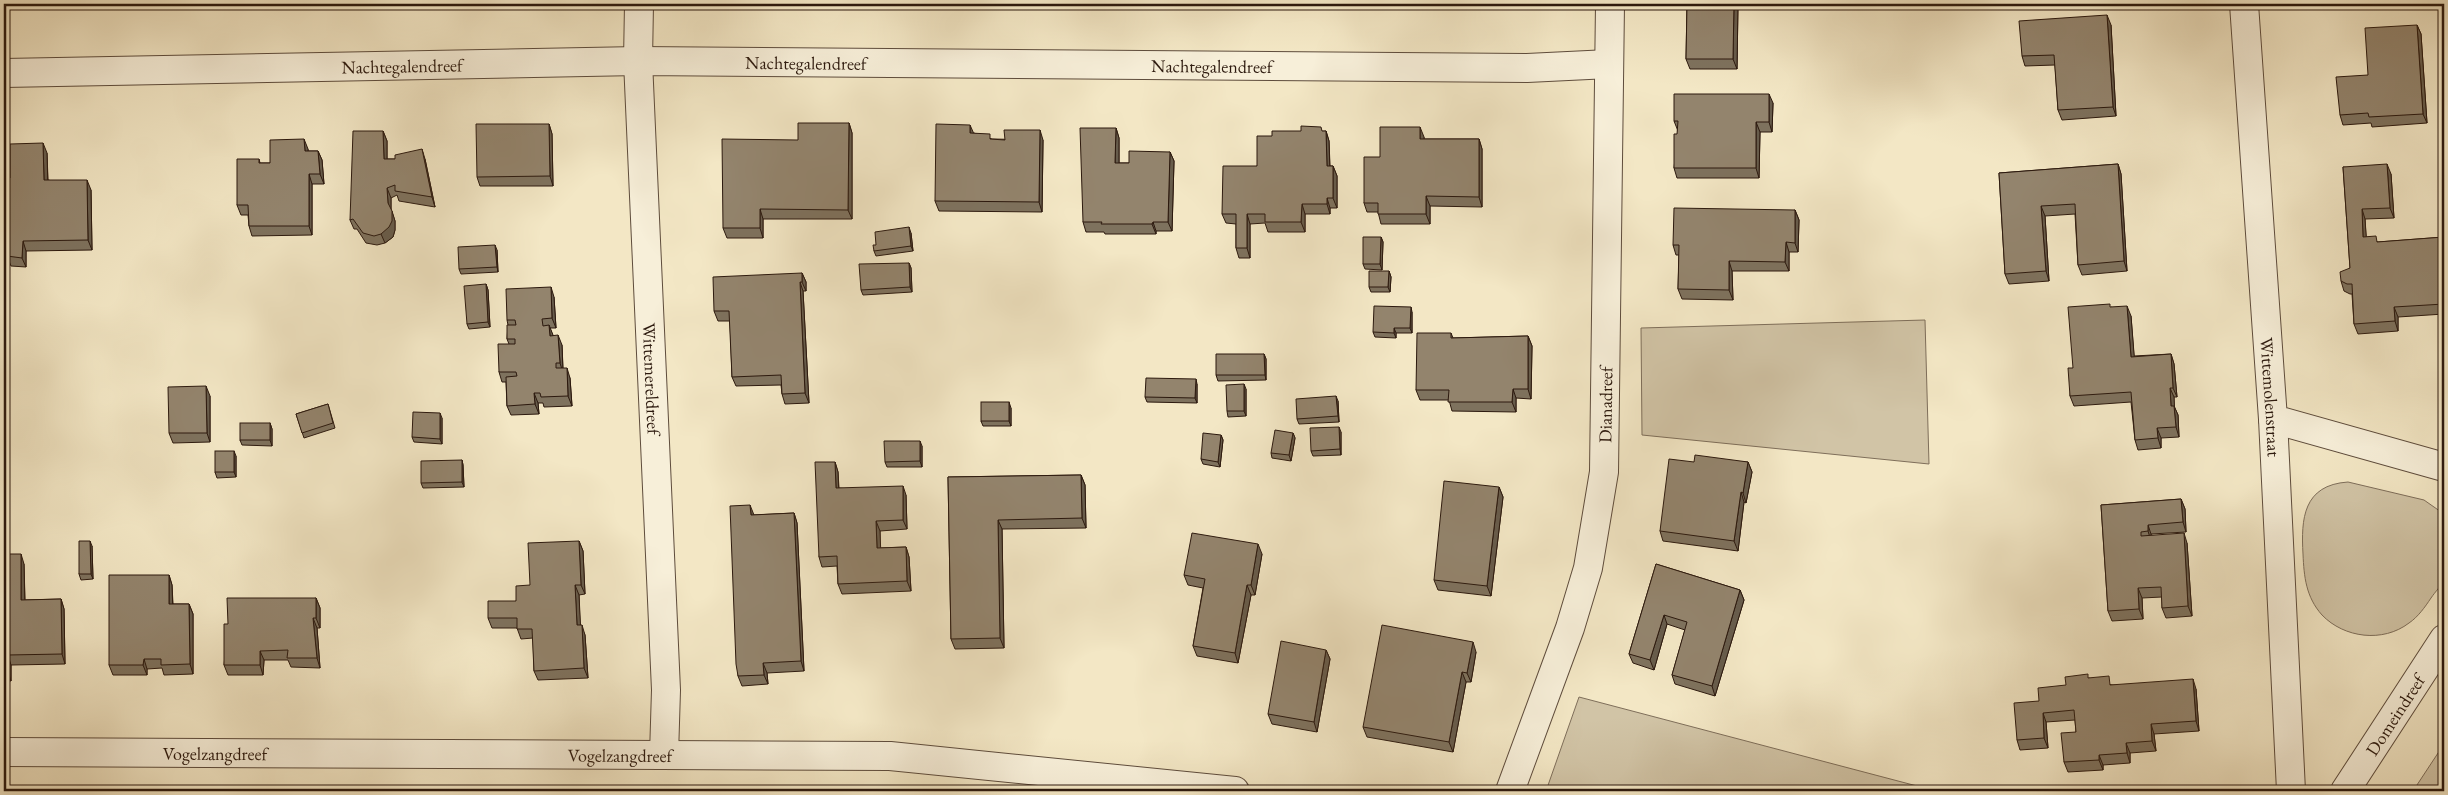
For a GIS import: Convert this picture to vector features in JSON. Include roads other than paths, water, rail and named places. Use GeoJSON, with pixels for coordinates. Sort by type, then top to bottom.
{"type":"FeatureCollection","features":[{"type":"Feature","properties":{"kind":"street","name":"Wittemereldreef"},"geometry":{"type":"LineString","coordinates":[[639,4],[638,61],[666,680],[664,755]]}},
{"type":"Feature","properties":{"kind":"street","name":"Dianadreef"},"geometry":{"type":"LineString","coordinates":[[1510,791],[1570,628],[1588,568],[1600,508],[1604,472],[1610,4]]}},
{"type":"Feature","properties":{"kind":"street","name":"Wittemolenstraat"},"geometry":{"type":"LineString","coordinates":[[2244,4],[2273,420],[2291,791]]}},
{"type":"Feature","properties":{"kind":"street","name":"Nachtegalendreef"},"geometry":{"type":"LineString","coordinates":[[4,73],[638,61],[1527,68],[1609,64]]}},
{"type":"Feature","properties":{"kind":"street"},"geometry":{"type":"LineString","coordinates":[[2273,420],[2444,467]]}},
{"type":"Feature","properties":{"kind":"street","name":"Domeindreef"},"geometry":{"type":"LineString","coordinates":[[2345,791],[2444,639]]}},
{"type":"Feature","properties":{"kind":"street","name":"Vogelzangdreef"},"geometry":{"type":"LineString","coordinates":[[4,752],[890,756],[1235,791]]}}]}
